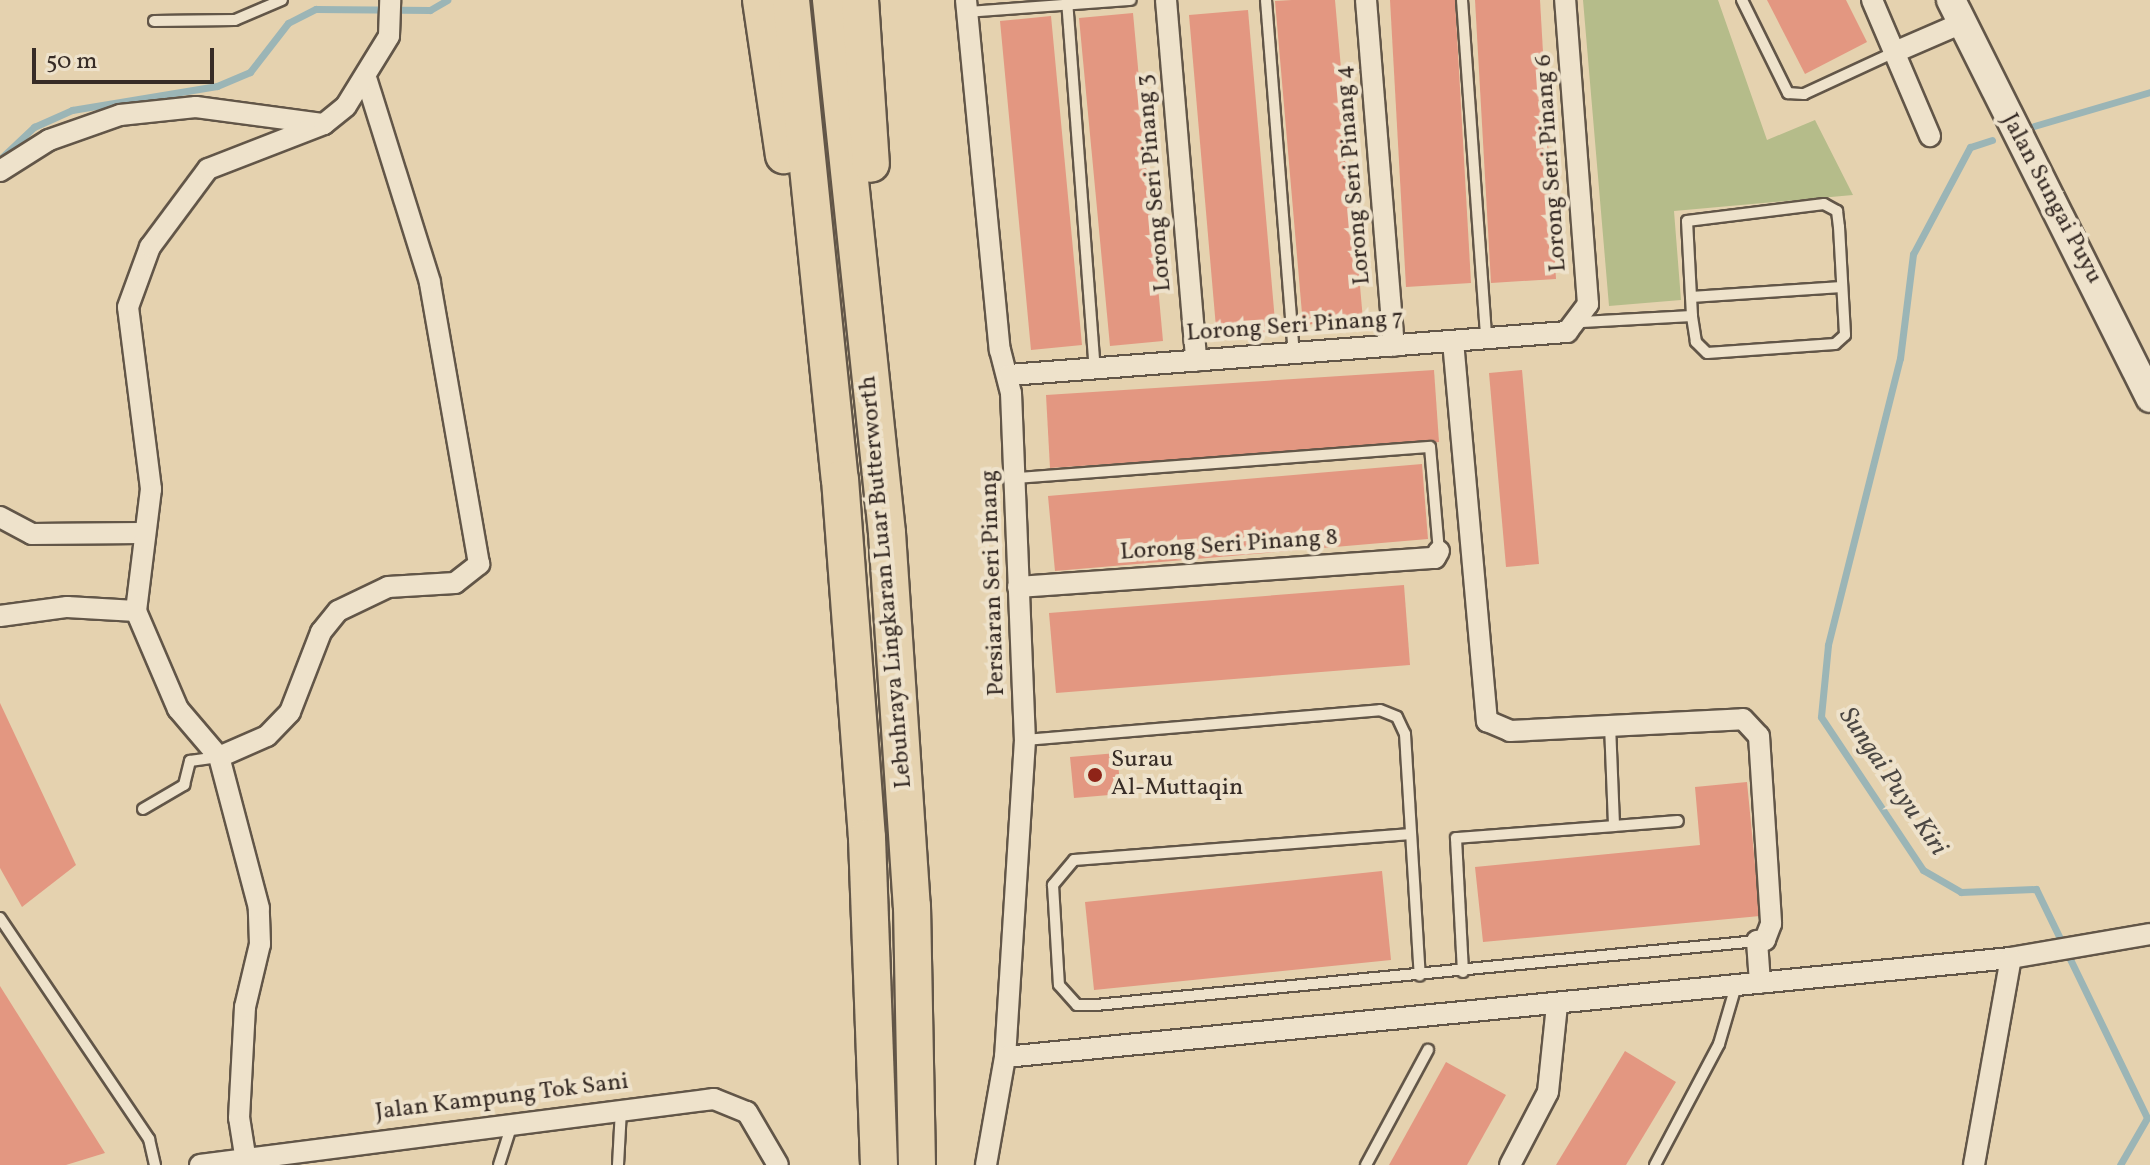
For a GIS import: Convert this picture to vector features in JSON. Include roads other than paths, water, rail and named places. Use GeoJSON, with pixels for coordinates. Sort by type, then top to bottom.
{"type":"FeatureCollection","features":[{"type":"Feature","properties":{"kind":"highway"},"geometry":{"type":"LineString","coordinates":[[761,0],[795,227],[827,347]]}},
{"type":"Feature","properties":{"kind":"highway","name":"Lebuhraya Lingkaran Luar Butterworth"},"geometry":{"type":"LineString","coordinates":[[791,0],[827,347],[867,838],[879,1165]]}},
{"type":"Feature","properties":{"kind":"highway","name":"Lebuhraya Lingkaran Luar Butterworth"},"geometry":{"type":"LineString","coordinates":[[831,0],[887,533],[912,906],[917,1165]]}},
{"type":"Feature","properties":{"kind":"highway"},"geometry":{"type":"LineString","coordinates":[[860,0],[874,203],[866,341]]}},
{"type":"Feature","properties":{"kind":"main road","name":"Jalan Sungai Puyu"},"geometry":{"type":"LineString","coordinates":[[1956,12],[2150,398]]}},
{"type":"Feature","properties":{"kind":"street","name":"Lorong Seri Pinang 3"},"geometry":{"type":"LineString","coordinates":[[1166,0],[1196,361]]}},
{"type":"Feature","properties":{"kind":"street","name":"Lorong Seri Pinang 4"},"geometry":{"type":"LineString","coordinates":[[1366,0],[1394,346]]}},
{"type":"Feature","properties":{"kind":"street","name":"Lorong Seri Pinang 6"},"geometry":{"type":"LineString","coordinates":[[1565,0],[1588,304],[1582,322]]}},
{"type":"Feature","properties":{"kind":"street"},"geometry":{"type":"LineString","coordinates":[[1872,0],[1930,136]]}},
{"type":"Feature","properties":{"kind":"street","name":"Persiaran Seri Pinang"},"geometry":{"type":"LineString","coordinates":[[967,6],[1000,350],[1009,375],[1017,478],[1025,740],[1005,1057],[986,1165]]}},
{"type":"Feature","properties":{"kind":"street"},"geometry":{"type":"LineString","coordinates":[[245,1155],[239,1118],[245,1007],[260,944],[259,908],[219,757],[178,709],[136,611],[141,533],[151,489],[128,307],[150,247],[208,169],[324,124],[367,81],[389,36],[390,7]]}},
{"type":"Feature","properties":{"kind":"street"},"geometry":{"type":"LineString","coordinates":[[1895,52],[1956,12]]}},
{"type":"Feature","properties":{"kind":"street"},"geometry":{"type":"LineString","coordinates":[[219,757],[267,736],[290,712],[321,632],[338,611],[388,587],[455,583],[479,564],[430,282],[367,81]]}},
{"type":"Feature","properties":{"kind":"street"},"geometry":{"type":"LineString","coordinates":[[0,171],[49,140],[120,115],[196,107],[324,124]]}},
{"type":"Feature","properties":{"kind":"street","name":"Lorong Seri Pinang 7"},"geometry":{"type":"LineString","coordinates":[[1009,375],[1567,332],[1582,322]]}},
{"type":"Feature","properties":{"kind":"street"},"geometry":{"type":"LineString","coordinates":[[1453,341],[1487,721],[1510,731],[1721,716],[1743,719],[1759,736],[1771,924],[1757,941],[1760,983]]}},
{"type":"Feature","properties":{"kind":"street"},"geometry":{"type":"LineString","coordinates":[[0,517],[32,534],[141,533]]}},
{"type":"Feature","properties":{"kind":"street","name":"Lorong Seri Pinang 8"},"geometry":{"type":"LineString","coordinates":[[1018,587],[1435,558],[1439,551]]}},
{"type":"Feature","properties":{"kind":"street"},"geometry":{"type":"LineString","coordinates":[[0,616],[67,607],[136,611]]}},
{"type":"Feature","properties":{"kind":"street"},"geometry":{"type":"LineString","coordinates":[[1005,1057],[1557,1005],[2019,956],[2150,934]]}},
{"type":"Feature","properties":{"kind":"street"},"geometry":{"type":"LineString","coordinates":[[1974,1165],[2019,956]]}},
{"type":"Feature","properties":{"kind":"street"},"geometry":{"type":"LineString","coordinates":[[1510,1165],[1548,1092],[1557,1005]]}},
{"type":"Feature","properties":{"kind":"street","name":"Jalan Kampung Tok Sani"},"geometry":{"type":"LineString","coordinates":[[200,1165],[245,1155],[714,1099],[747,1112],[778,1165]]}},
{"type":"Feature","properties":{"kind":"lane"},"geometry":{"type":"LineString","coordinates":[[154,21],[235,20],[282,0]]}},
{"type":"Feature","properties":{"kind":"lane"},"geometry":{"type":"LineString","coordinates":[[967,6],[1131,0]]}},
{"type":"Feature","properties":{"kind":"lane"},"geometry":{"type":"LineString","coordinates":[[1266,0],[1294,355]]}},
{"type":"Feature","properties":{"kind":"lane"},"geometry":{"type":"LineString","coordinates":[[1462,0],[1486,338]]}},
{"type":"Feature","properties":{"kind":"lane"},"geometry":{"type":"LineString","coordinates":[[1742,0],[1788,93],[1804,94],[1895,52]]}},
{"type":"Feature","properties":{"kind":"lane"},"geometry":{"type":"LineString","coordinates":[[1067,2],[1095,369]]}},
{"type":"Feature","properties":{"kind":"lane"},"geometry":{"type":"LineString","coordinates":[[1824,204],[1837,211],[1842,287],[1845,335],[1835,344],[1707,353],[1696,342],[1692,316],[1687,221],[1824,204]]}},
{"type":"Feature","properties":{"kind":"lane"},"geometry":{"type":"LineString","coordinates":[[1691,297],[1842,287]]}},
{"type":"Feature","properties":{"kind":"lane"},"geometry":{"type":"LineString","coordinates":[[1582,322],[1692,316]]}},
{"type":"Feature","properties":{"kind":"lane"},"geometry":{"type":"LineString","coordinates":[[1017,478],[1430,447],[1439,551]]}},
{"type":"Feature","properties":{"kind":"lane"},"geometry":{"type":"LineString","coordinates":[[1025,740],[1380,710],[1397,717],[1405,734],[1420,976]]}},
{"type":"Feature","properties":{"kind":"lane"},"geometry":{"type":"LineString","coordinates":[[1610,723],[1614,826]]}},
{"type":"Feature","properties":{"kind":"lane"},"geometry":{"type":"LineString","coordinates":[[143,809],[184,785],[190,761],[219,757]]}},
{"type":"Feature","properties":{"kind":"lane"},"geometry":{"type":"LineString","coordinates":[[1463,972],[1456,838],[1678,821]]}},
{"type":"Feature","properties":{"kind":"lane"},"geometry":{"type":"LineString","coordinates":[[1411,834],[1074,860],[1053,885],[1059,985],[1077,1005],[1463,972],[1757,941]]}},
{"type":"Feature","properties":{"kind":"lane"},"geometry":{"type":"LineString","coordinates":[[0,918],[149,1139],[155,1165]]}},
{"type":"Feature","properties":{"kind":"lane"},"geometry":{"type":"LineString","coordinates":[[1655,1165],[1719,1044],[1736,986]]}},
{"type":"Feature","properties":{"kind":"lane"},"geometry":{"type":"LineString","coordinates":[[1366,1165],[1428,1050]]}},
{"type":"Feature","properties":{"kind":"lane"},"geometry":{"type":"LineString","coordinates":[[618,1165],[621,1110]]}},
{"type":"Feature","properties":{"kind":"lane"},"geometry":{"type":"LineString","coordinates":[[499,1165],[513,1122]]}},
{"type":"Feature","properties":{"kind":"waterway"},"geometry":{"type":"LineString","coordinates":[[0,159],[34,127],[72,110],[217,86],[250,72],[288,23],[316,9],[430,10],[447,0]]}},
{"type":"Feature","properties":{"kind":"waterway"},"geometry":{"type":"LineString","coordinates":[[2034,126],[2150,92]]}},
{"type":"Feature","properties":{"kind":"waterway","name":"Sungai Puyu Kiri"},"geometry":{"type":"LineString","coordinates":[[1992,140],[1970,147],[1913,254],[1900,358],[1828,645],[1821,717],[1923,870],[1961,892],[2036,889],[2147,1118],[2120,1165]]}},
{"type":"Feature","properties":{"kind":"place","name":"Surau Al-Muttaqin"},"geometry":{"type":"Point","coordinates":[1095,775]}}]}
